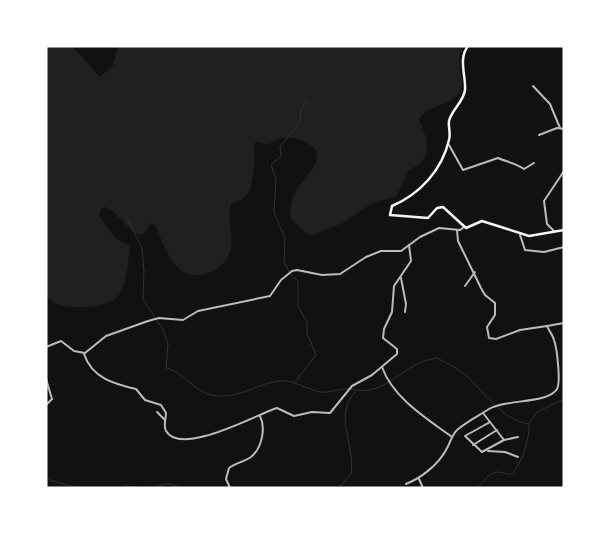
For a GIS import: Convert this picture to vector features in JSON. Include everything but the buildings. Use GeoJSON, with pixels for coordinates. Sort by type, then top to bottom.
{"type":"FeatureCollection","features":[{"type":"Feature","properties":{"kind":"main road"},"geometry":{"type":"LineString","coordinates":[[468,46],[462,57],[466,78],[463,99],[449,121],[448,144],[432,176],[404,202],[392,206],[390,212],[392,217],[426,218],[430,217],[437,208],[443,207],[464,227],[482,221],[520,235],[529,236],[564,230]]}},
{"type":"Feature","properties":{"kind":"street"},"geometry":{"type":"LineString","coordinates":[[533,86],[550,104],[560,128]]}},
{"type":"Feature","properties":{"kind":"street"},"geometry":{"type":"LineString","coordinates":[[539,135],[560,128],[564,129]]}},
{"type":"Feature","properties":{"kind":"street"},"geometry":{"type":"LineString","coordinates":[[448,144],[463,170],[498,158],[506,163],[516,163],[524,169],[534,163]]}},
{"type":"Feature","properties":{"kind":"street"},"geometry":{"type":"LineString","coordinates":[[556,232],[547,224],[544,200],[564,171]]}},
{"type":"Feature","properties":{"kind":"street"},"geometry":{"type":"LineString","coordinates":[[84,354],[106,336],[158,318],[184,320],[198,311],[270,296],[287,274],[292,271],[340,274],[366,257],[386,250],[398,252],[439,228],[457,230],[464,227]]}},
{"type":"Feature","properties":{"kind":"street"},"geometry":{"type":"LineString","coordinates":[[457,230],[458,241],[485,295],[495,303],[495,315],[486,327],[489,338],[496,339],[520,330],[564,323]]}},
{"type":"Feature","properties":{"kind":"street"},"geometry":{"type":"LineString","coordinates":[[520,235],[525,250],[544,252],[564,247]]}},
{"type":"Feature","properties":{"kind":"street"},"geometry":{"type":"LineString","coordinates":[[46,347],[61,341],[74,351],[84,354],[92,370],[98,376],[136,389],[145,400],[161,405],[166,412],[165,428],[170,436],[184,440],[260,416],[278,408],[290,415],[312,412],[330,413],[352,386],[382,367],[396,356],[398,352],[395,346],[383,338],[383,333],[392,312],[394,286],[411,261],[408,245]]}},
{"type":"Feature","properties":{"kind":"street"},"geometry":{"type":"LineString","coordinates":[[465,286],[475,272]]}},
{"type":"Feature","properties":{"kind":"street"},"geometry":{"type":"LineString","coordinates":[[401,278],[406,304],[404,312]]}},
{"type":"Feature","properties":{"kind":"street"},"geometry":{"type":"LineString","coordinates":[[406,484],[418,479],[442,457],[452,437],[461,427],[491,408],[536,399],[549,395],[557,388],[556,350],[548,326]]}},
{"type":"Feature","properties":{"kind":"street"},"geometry":{"type":"LineString","coordinates":[[382,367],[387,380],[392,386],[424,417],[452,437]]}},
{"type":"Feature","properties":{"kind":"street"},"geometry":{"type":"LineString","coordinates":[[46,379],[52,398],[46,404]]}},
{"type":"Feature","properties":{"kind":"street"},"geometry":{"type":"LineString","coordinates":[[157,412],[165,420]]}},
{"type":"Feature","properties":{"kind":"street"},"geometry":{"type":"LineString","coordinates":[[484,413],[504,440]]}},
{"type":"Feature","properties":{"kind":"street"},"geometry":{"type":"LineString","coordinates":[[230,488],[226,473],[229,468],[250,457],[259,444],[264,429],[260,416]]}},
{"type":"Feature","properties":{"kind":"street"},"geometry":{"type":"LineString","coordinates":[[490,422],[465,436],[482,452],[505,452],[518,458]]}},
{"type":"Feature","properties":{"kind":"street"},"geometry":{"type":"LineString","coordinates":[[473,445],[497,430]]}},
{"type":"Feature","properties":{"kind":"street"},"geometry":{"type":"LineString","coordinates":[[486,451],[504,440],[518,436]]}},
{"type":"Feature","properties":{"kind":"street"},"geometry":{"type":"LineString","coordinates":[[418,479],[423,488]]}},
{"type":"Feature","properties":{"kind":"shaded area"},"geometry":{"type":"Polygon","coordinates":[[[46,46],[72,46],[100,77],[113,66],[118,46],[463,46],[459,58],[462,86],[460,91],[451,100],[429,110],[419,119],[427,140],[426,156],[419,165],[409,170],[396,197],[374,202],[342,223],[314,235],[308,235],[291,219],[291,208],[297,190],[312,170],[317,156],[316,151],[304,141],[293,138],[282,138],[268,144],[256,141],[254,146],[255,163],[250,191],[242,199],[231,204],[229,216],[232,239],[230,251],[222,265],[208,273],[192,275],[177,267],[167,253],[156,226],[151,223],[145,233],[140,235],[111,210],[106,207],[101,209],[99,215],[115,238],[130,246],[124,284],[115,299],[106,303],[94,306],[68,307],[56,304],[46,295],[46,46]]]}},
{"type":"Feature","properties":{"kind":"waterway"},"geometry":{"type":"LineString","coordinates":[[295,382],[316,355],[307,333],[307,322],[298,306],[298,281],[290,274],[284,261],[285,239],[274,212],[276,179],[271,165],[281,156],[280,147],[300,122],[301,110],[306,101]]}},
{"type":"Feature","properties":{"kind":"waterway"},"geometry":{"type":"LineString","coordinates":[[126,215],[142,249],[144,271],[143,299],[163,330],[168,344],[166,368],[178,373],[204,393],[229,396],[271,382],[280,381],[291,382],[321,392],[350,389],[366,390],[378,388],[409,368],[437,358],[461,372],[502,411],[519,421],[529,424],[537,412],[564,399]]}},
{"type":"Feature","properties":{"kind":"waterway"},"geometry":{"type":"LineString","coordinates":[[339,488],[351,474],[351,452],[345,420],[349,401],[356,391]]}},
{"type":"Feature","properties":{"kind":"waterway"},"geometry":{"type":"LineString","coordinates":[[477,488],[495,472],[510,475],[514,471],[524,452],[529,425]]}},
{"type":"Feature","properties":{"kind":"waterway"},"geometry":{"type":"LineString","coordinates":[[46,479],[78,488]]}},
{"type":"Feature","properties":{"kind":"waterway"},"geometry":{"type":"LineString","coordinates":[[153,488],[168,483],[182,488]]}},
{"type":"Feature","properties":{"kind":"waterway"},"geometry":{"type":"LineString","coordinates":[[119,488],[126,486],[144,488]]}},
{"type":"Feature","properties":{"kind":"waterway"},"geometry":{"type":"LineString","coordinates":[[231,488],[241,488]]}},
{"type":"Feature","properties":{"kind":"waterway"},"geometry":{"type":"LineString","coordinates":[[287,488],[293,488]]}}]}
